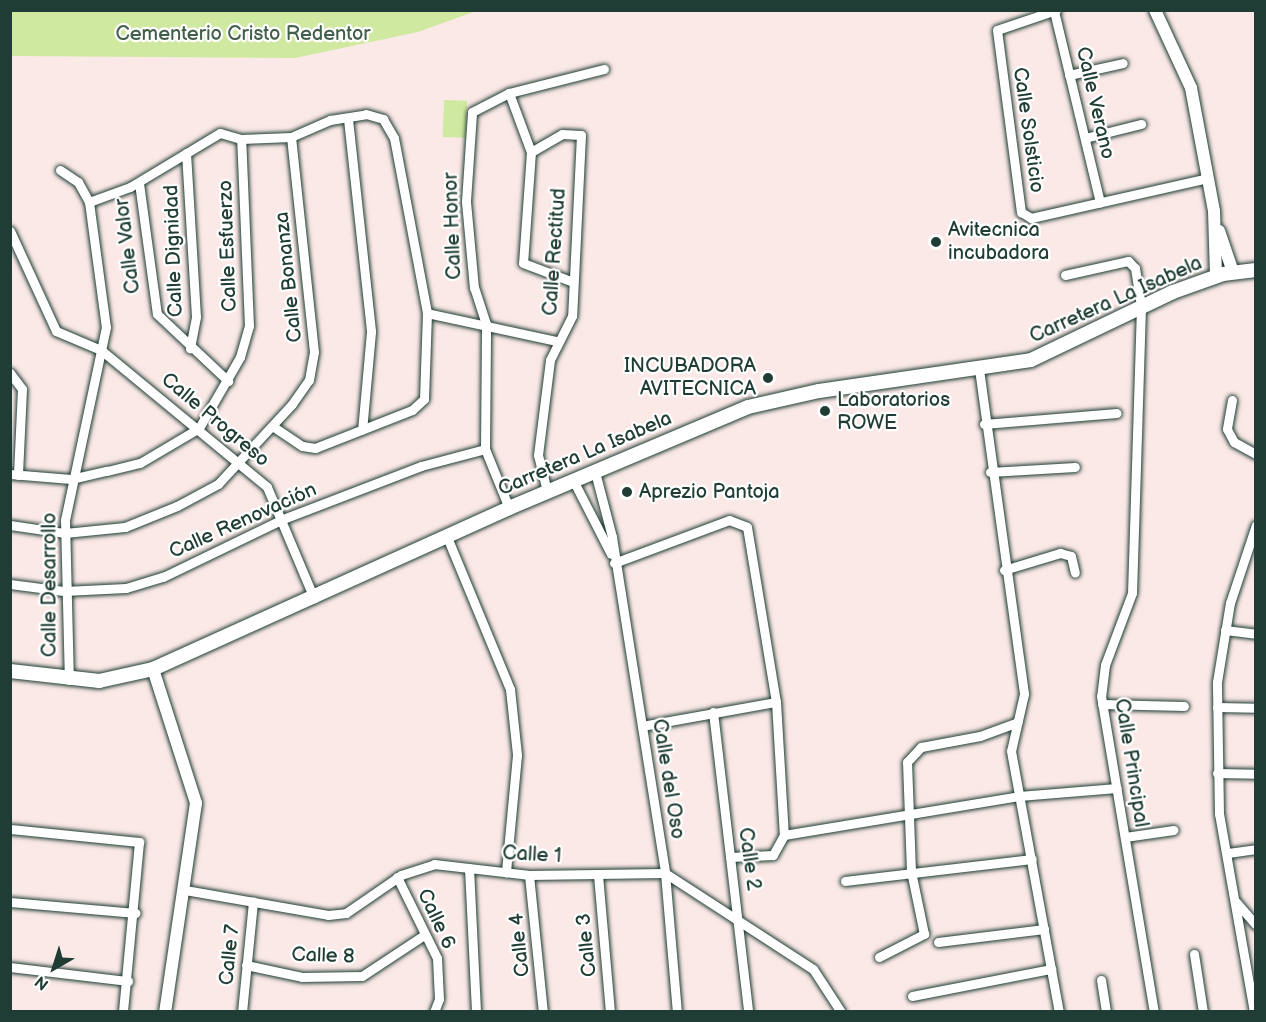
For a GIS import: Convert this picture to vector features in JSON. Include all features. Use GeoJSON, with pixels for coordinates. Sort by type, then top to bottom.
{"type":"FeatureCollection","features":[{"type":"Feature","properties":{"kind":"main road","name":"Carretera La Isabela"},"geometry":{"type":"LineString","coordinates":[[10,671],[69,680],[117,680],[153,669],[509,508],[715,419],[783,397],[979,369],[1048,353],[1141,307],[1216,276],[1256,270]]}},
{"type":"Feature","properties":{"kind":"street"},"geometry":{"type":"LineString","coordinates":[[1155,10],[1191,88],[1215,218],[1233,272]]}},
{"type":"Feature","properties":{"kind":"street","name":"Calle Solsticio"},"geometry":{"type":"LineString","coordinates":[[1055,11],[997,30],[1020,204],[1031,218],[1208,178]]}},
{"type":"Feature","properties":{"kind":"street","name":"Calle Verano"},"geometry":{"type":"LineString","coordinates":[[1055,11],[1100,203]]}},
{"type":"Feature","properties":{"kind":"street"},"geometry":{"type":"LineString","coordinates":[[1069,75],[1123,63]]}},
{"type":"Feature","properties":{"kind":"street","name":"Calle Honor"},"geometry":{"type":"LineString","coordinates":[[509,508],[485,449],[486,324],[469,253],[472,112],[509,93],[604,69]]}},
{"type":"Feature","properties":{"kind":"street"},"geometry":{"type":"LineString","coordinates":[[509,93],[531,152],[523,263],[573,282]]}},
{"type":"Feature","properties":{"kind":"street"},"geometry":{"type":"LineString","coordinates":[[60,170],[78,182],[89,202],[139,183],[220,133],[241,139],[291,137],[348,118],[376,115],[394,138],[427,313],[424,399],[412,410],[315,448],[302,446],[274,427]]}},
{"type":"Feature","properties":{"kind":"street"},"geometry":{"type":"LineString","coordinates":[[348,118],[371,332],[363,430]]}},
{"type":"Feature","properties":{"kind":"street"},"geometry":{"type":"LineString","coordinates":[[1084,138],[1141,124]]}},
{"type":"Feature","properties":{"kind":"street","name":"Calle Rectitud"},"geometry":{"type":"LineString","coordinates":[[531,152],[562,134],[581,135],[572,316],[557,341],[538,455],[547,492]]}},
{"type":"Feature","properties":{"kind":"street","name":"Calle Bonanza"},"geometry":{"type":"LineString","coordinates":[[10,525],[65,533],[124,527],[218,484],[274,427],[309,380],[314,352],[291,137]]}},
{"type":"Feature","properties":{"kind":"street","name":"Calle Esfuerzo"},"geometry":{"type":"LineString","coordinates":[[14,475],[71,479],[140,463],[199,428],[228,381],[249,326],[250,302],[241,139]]}},
{"type":"Feature","properties":{"kind":"street","name":"Calle Dignidad"},"geometry":{"type":"LineString","coordinates":[[186,153],[196,317],[190,348]]}},
{"type":"Feature","properties":{"kind":"street","name":"Calle Valor"},"geometry":{"type":"LineString","coordinates":[[139,183],[151,296],[164,325],[228,381]]}},
{"type":"Feature","properties":{"kind":"street","name":"Calle Desarrollo"},"geometry":{"type":"LineString","coordinates":[[69,680],[64,591],[65,533],[71,479],[106,327],[89,202]]}},
{"type":"Feature","properties":{"kind":"street"},"geometry":{"type":"LineString","coordinates":[[1215,218],[1216,276]]}},
{"type":"Feature","properties":{"kind":"street","name":"Calle Progreso"},"geometry":{"type":"LineString","coordinates":[[10,231],[31,268],[48,322],[101,350],[242,462],[267,487],[283,519],[314,598]]}},
{"type":"Feature","properties":{"kind":"street","name":"Calle Principal"},"geometry":{"type":"LineString","coordinates":[[1065,275],[1128,261],[1135,268],[1141,307],[1132,593],[1105,665],[1102,704],[1154,1011]]}},
{"type":"Feature","properties":{"kind":"street"},"geometry":{"type":"LineString","coordinates":[[427,313],[557,341]]}},
{"type":"Feature","properties":{"kind":"street"},"geometry":{"type":"LineString","coordinates":[[979,369],[990,472],[1024,694],[1011,752],[1058,1011]]}},
{"type":"Feature","properties":{"kind":"street"},"geometry":{"type":"LineString","coordinates":[[10,373],[22,389],[22,429],[14,475]]}},
{"type":"Feature","properties":{"kind":"street"},"geometry":{"type":"LineString","coordinates":[[1232,400],[1227,429],[1234,442],[1256,454]]}},
{"type":"Feature","properties":{"kind":"street"},"geometry":{"type":"LineString","coordinates":[[984,424],[1117,413]]}},
{"type":"Feature","properties":{"kind":"street"},"geometry":{"type":"LineString","coordinates":[[10,426],[22,429]]}},
{"type":"Feature","properties":{"kind":"street","name":"Calle Renovación"},"geometry":{"type":"LineString","coordinates":[[10,584],[64,591],[126,588],[163,577],[283,519],[421,466],[485,449]]}},
{"type":"Feature","properties":{"kind":"street"},"geometry":{"type":"LineString","coordinates":[[990,472],[1075,468]]}},
{"type":"Feature","properties":{"kind":"street","name":"Calle del Oso"},"geometry":{"type":"LineString","coordinates":[[595,472],[642,726],[665,873],[677,1011]]}},
{"type":"Feature","properties":{"kind":"street","name":"Calle del Oso"},"geometry":{"type":"LineString","coordinates":[[573,480],[612,559]]}},
{"type":"Feature","properties":{"kind":"street"},"geometry":{"type":"LineString","coordinates":[[612,559],[720,523],[743,522],[750,533],[776,702],[784,835],[773,855],[730,857]]}},
{"type":"Feature","properties":{"kind":"street"},"geometry":{"type":"LineString","coordinates":[[1254,1011],[1217,773],[1217,707],[1225,630],[1256,525]]}},
{"type":"Feature","properties":{"kind":"street"},"geometry":{"type":"LineString","coordinates":[[447,537],[510,689],[517,755],[506,872]]}},
{"type":"Feature","properties":{"kind":"street"},"geometry":{"type":"LineString","coordinates":[[1004,570],[1060,553],[1071,556],[1075,573]]}},
{"type":"Feature","properties":{"kind":"street"},"geometry":{"type":"LineString","coordinates":[[1225,630],[1256,634]]}},
{"type":"Feature","properties":{"kind":"street"},"geometry":{"type":"LineString","coordinates":[[153,669],[196,803],[185,890],[165,1011]]}},
{"type":"Feature","properties":{"kind":"street"},"geometry":{"type":"LineString","coordinates":[[642,726],[776,702]]}},
{"type":"Feature","properties":{"kind":"street"},"geometry":{"type":"LineString","coordinates":[[1102,704],[1184,706]]}},
{"type":"Feature","properties":{"kind":"street"},"geometry":{"type":"LineString","coordinates":[[1217,707],[1256,708]]}},
{"type":"Feature","properties":{"kind":"street","name":"Calle 2"},"geometry":{"type":"LineString","coordinates":[[713,712],[730,857],[741,924],[748,1011]]}},
{"type":"Feature","properties":{"kind":"street"},"geometry":{"type":"LineString","coordinates":[[879,957],[924,934],[911,871],[905,766],[916,750],[1018,722]]}},
{"type":"Feature","properties":{"kind":"street"},"geometry":{"type":"LineString","coordinates":[[1217,773],[1256,774]]}},
{"type":"Feature","properties":{"kind":"street"},"geometry":{"type":"LineString","coordinates":[[784,835],[908,817],[1019,796],[1117,788]]}},
{"type":"Feature","properties":{"kind":"street"},"geometry":{"type":"LineString","coordinates":[[10,829],[139,842],[136,913],[123,1011]]}},
{"type":"Feature","properties":{"kind":"street"},"geometry":{"type":"LineString","coordinates":[[1125,837],[1173,830]]}},
{"type":"Feature","properties":{"kind":"street"},"geometry":{"type":"LineString","coordinates":[[1228,853],[1256,849]]}},
{"type":"Feature","properties":{"kind":"street"},"geometry":{"type":"LineString","coordinates":[[845,881],[911,871],[1032,859]]}},
{"type":"Feature","properties":{"kind":"street","name":"Calle 1"},"geometry":{"type":"LineString","coordinates":[[185,890],[253,902],[346,913],[397,877],[434,864],[529,875],[665,873]]}},
{"type":"Feature","properties":{"kind":"street"},"geometry":{"type":"LineString","coordinates":[[469,868],[476,1011]]}},
{"type":"Feature","properties":{"kind":"street"},"geometry":{"type":"LineString","coordinates":[[665,873],[813,969],[841,1011]]}},
{"type":"Feature","properties":{"kind":"street","name":"Calle 4"},"geometry":{"type":"LineString","coordinates":[[529,875],[543,1011]]}},
{"type":"Feature","properties":{"kind":"street","name":"Calle 3"},"geometry":{"type":"LineString","coordinates":[[598,875],[610,1011]]}},
{"type":"Feature","properties":{"kind":"street","name":"Calle 6"},"geometry":{"type":"LineString","coordinates":[[397,877],[437,958],[440,979],[434,1011]]}},
{"type":"Feature","properties":{"kind":"street"},"geometry":{"type":"LineString","coordinates":[[1235,900],[1256,925]]}},
{"type":"Feature","properties":{"kind":"street"},"geometry":{"type":"LineString","coordinates":[[10,902],[136,913]]}},
{"type":"Feature","properties":{"kind":"street","name":"Calle 7"},"geometry":{"type":"LineString","coordinates":[[242,1011],[253,902]]}},
{"type":"Feature","properties":{"kind":"street"},"geometry":{"type":"LineString","coordinates":[[938,942],[1044,929]]}},
{"type":"Feature","properties":{"kind":"street","name":"Calle 8"},"geometry":{"type":"LineString","coordinates":[[246,965],[302,977],[362,976],[424,935]]}},
{"type":"Feature","properties":{"kind":"street"},"geometry":{"type":"LineString","coordinates":[[1194,954],[1203,1011]]}},
{"type":"Feature","properties":{"kind":"street"},"geometry":{"type":"LineString","coordinates":[[10,967],[128,981]]}},
{"type":"Feature","properties":{"kind":"street"},"geometry":{"type":"LineString","coordinates":[[912,996],[1051,969]]}},
{"type":"Feature","properties":{"kind":"street"},"geometry":{"type":"LineString","coordinates":[[1101,980],[1106,1011]]}},
{"type":"Feature","properties":{"kind":"green space","name":"Cementerio Cristo Redentor"},"geometry":{"type":"Polygon","coordinates":[[[11,10],[476,11],[418,32],[295,58],[11,56],[11,10]]]}},
{"type":"Feature","properties":{"kind":"green space"},"geometry":{"type":"Polygon","coordinates":[[[444,100],[467,101],[466,138],[443,137],[444,100]]]}},
{"type":"Feature","properties":{"kind":"place","name":"Avitecnica incubadora"},"geometry":{"type":"Point","coordinates":[936,242]}},
{"type":"Feature","properties":{"kind":"place","name":"INCUBADORA AVITECNICA"},"geometry":{"type":"Point","coordinates":[768,378]}},
{"type":"Feature","properties":{"kind":"place","name":"Laboratorios ROWE"},"geometry":{"type":"Point","coordinates":[825,411]}},
{"type":"Feature","properties":{"kind":"place","name":"Aprezio Pantoja"},"geometry":{"type":"Point","coordinates":[627,492]}}]}
